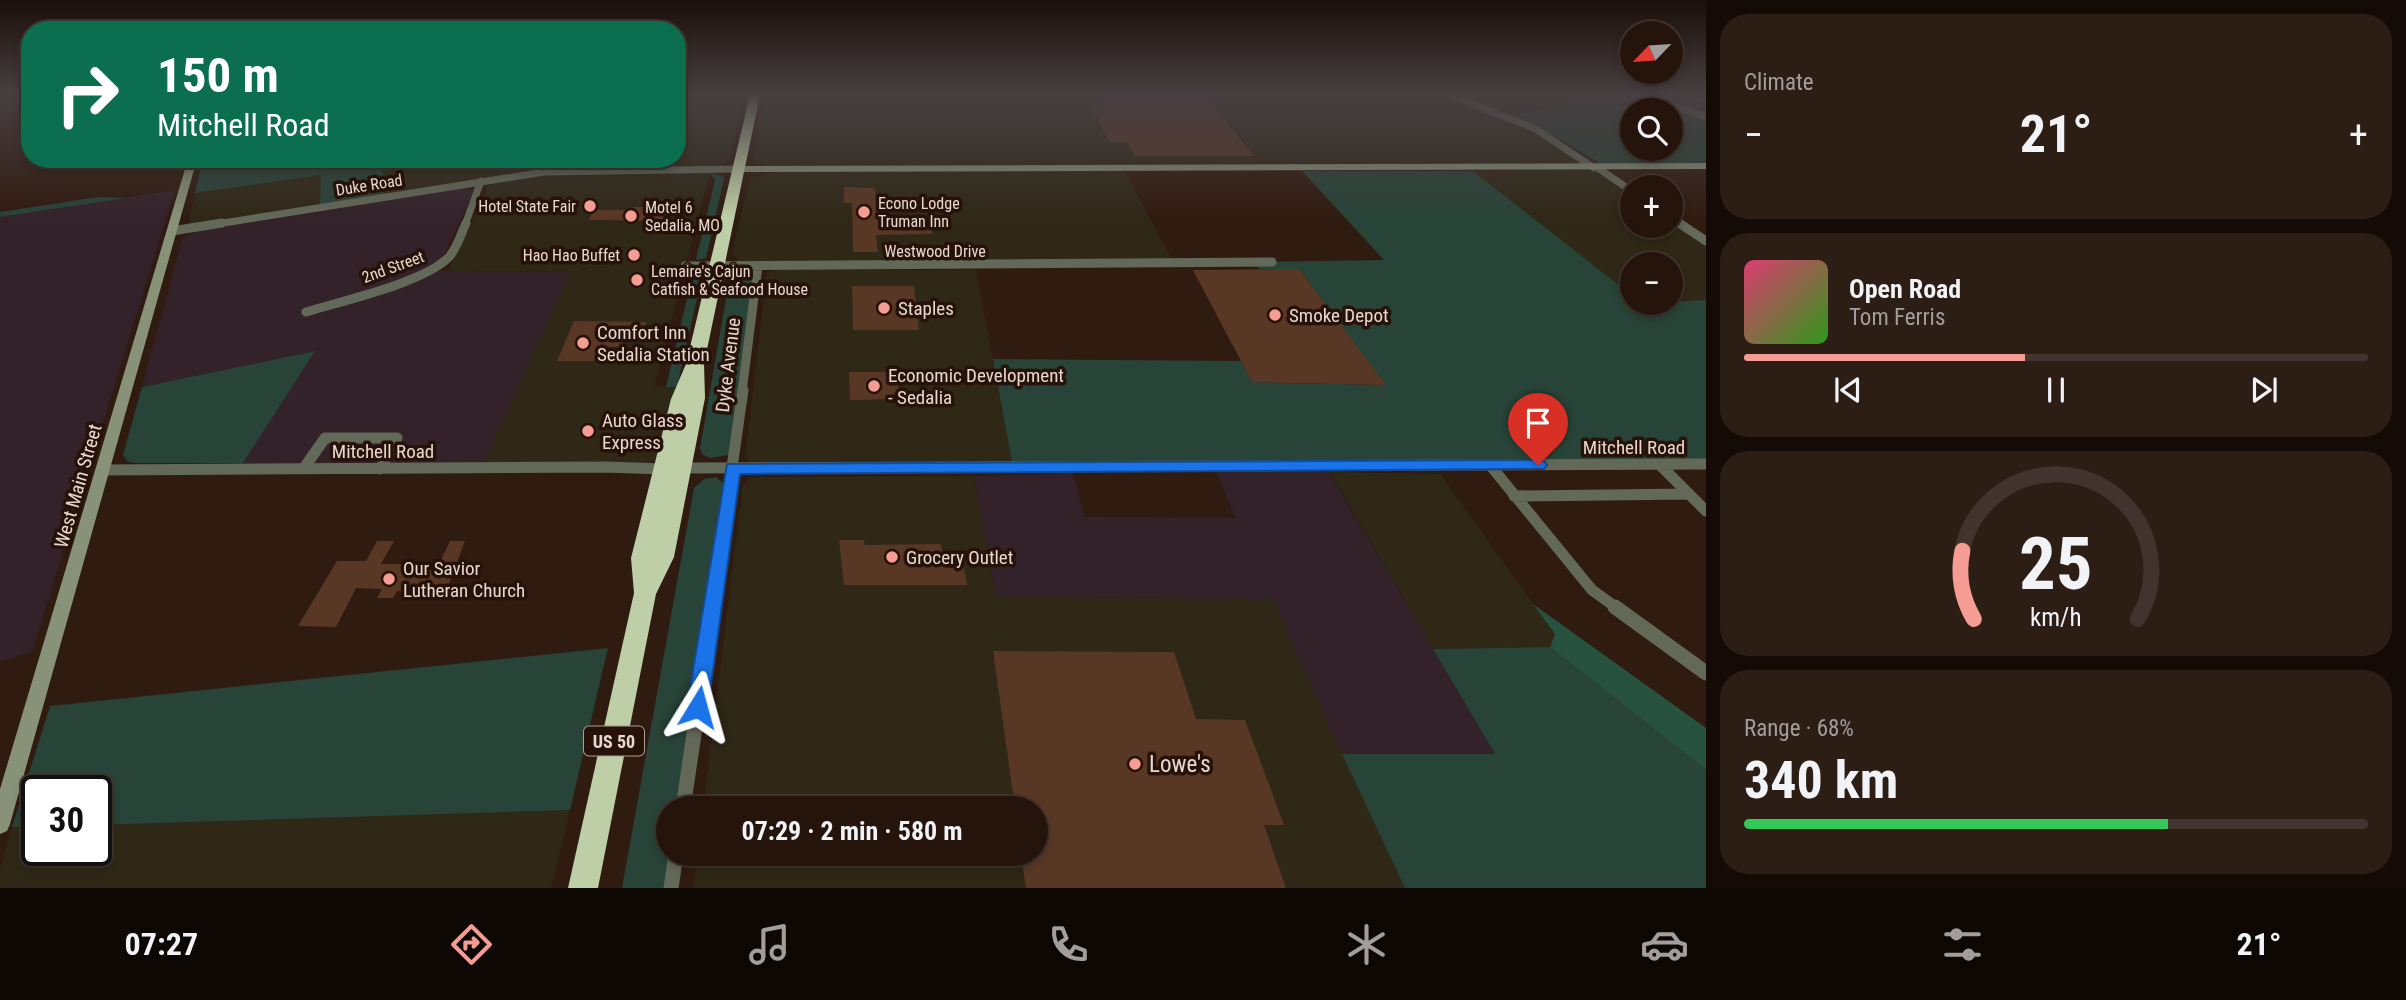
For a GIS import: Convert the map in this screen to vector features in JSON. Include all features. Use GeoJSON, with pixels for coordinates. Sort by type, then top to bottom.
{"type":"FeatureCollection","features":[{"type":"Feature","properties":{"kind":"highway","name":"US 50"},"geometry":{"type":"LineString","coordinates":[[583,888],[645,594],[663,556],[672,468],[696,398],[695,364],[745,136]]}},
{"type":"Feature","properties":{"kind":"street"},"geometry":{"type":"LineString","coordinates":[[1547,136],[1620,184]]}},
{"type":"Feature","properties":{"kind":"street"},"geometry":{"type":"LineString","coordinates":[[738,169],[1706,166]]}},
{"type":"Feature","properties":{"kind":"street","name":"West Main Street"},"geometry":{"type":"LineString","coordinates":[[0,824],[190,168]]}},
{"type":"Feature","properties":{"kind":"street","name":"Duke Road"},"geometry":{"type":"LineString","coordinates":[[172,231],[565,170],[738,169]]}},
{"type":"Feature","properties":{"kind":"street","name":"2nd Street"},"geometry":{"type":"LineString","coordinates":[[306,312],[442,264],[452,253],[481,181]]}},
{"type":"Feature","properties":{"kind":"street"},"geometry":{"type":"LineString","coordinates":[[1683,226],[1706,242]]}},
{"type":"Feature","properties":{"kind":"street","name":"Westwood Drive"},"geometry":{"type":"LineString","coordinates":[[685,266],[1272,262]]}},
{"type":"Feature","properties":{"kind":"street","name":"Dyke Avenue"},"geometry":{"type":"LineString","coordinates":[[685,796],[733,468],[758,266]]}},
{"type":"Feature","properties":{"kind":"street"},"geometry":{"type":"LineString","coordinates":[[304,468],[325,438],[397,438],[380,469]]}},
{"type":"Feature","properties":{"kind":"street","name":"Mitchell Road"},"geometry":{"type":"LineString","coordinates":[[103,470],[1706,464]]}},
{"type":"Feature","properties":{"kind":"street"},"geometry":{"type":"LineString","coordinates":[[1490,465],[1592,590],[1706,673]]}},
{"type":"Feature","properties":{"kind":"street"},"geometry":{"type":"LineString","coordinates":[[1660,465],[1706,511]]}},
{"type":"Feature","properties":{"kind":"street"},"geometry":{"type":"LineString","coordinates":[[1514,496],[1689,494]]}},
{"type":"Feature","properties":{"kind":"street"},"geometry":{"type":"LineString","coordinates":[[671,888],[674,866]]}},
{"type":"Feature","properties":{"kind":"shaded area"},"geometry":{"type":"Polygon","coordinates":[[[686,136],[735,136],[730,157],[724,164],[686,167],[686,136]]]}},
{"type":"Feature","properties":{"kind":"shaded area"},"geometry":{"type":"Polygon","coordinates":[[[757,136],[1543,136],[1582,163],[767,167],[755,162],[753,157],[757,136]]]}},
{"type":"Feature","properties":{"kind":"shaded area"},"geometry":{"type":"Polygon","coordinates":[[[382,168],[633,168],[558,169],[384,196],[382,168]]]}},
{"type":"Feature","properties":{"kind":"shaded area"},"geometry":{"type":"Polygon","coordinates":[[[1587,169],[1600,173],[1620,186],[1620,238],[1683,238],[1683,230],[1706,245],[1706,300],[1683,300],[1683,252],[1620,252],[1620,286],[1473,171],[1587,169]]]}},
{"type":"Feature","properties":{"kind":"shaded area"},"geometry":{"type":"Polygon","coordinates":[[[780,171],[1125,171],[1173,262],[738,261],[732,251],[750,178],[780,171]]]}},
{"type":"Feature","properties":{"kind":"shaded area"},"geometry":{"type":"Polygon","coordinates":[[[571,173],[710,173],[654,386],[677,387],[656,461],[645,464],[483,464],[569,272],[448,271],[489,185],[571,173]]]}},
{"type":"Feature","properties":{"kind":"shaded area"},"geometry":{"type":"Polygon","coordinates":[[[322,174],[320,206],[188,225],[195,193],[322,174]]]}},
{"type":"Feature","properties":{"kind":"shaded area"},"geometry":{"type":"Polygon","coordinates":[[[466,188],[475,190],[436,271],[570,272],[483,464],[243,463],[314,351],[142,387],[182,240],[186,236],[199,231],[466,188]]]}},
{"type":"Feature","properties":{"kind":"shaded area"},"geometry":{"type":"Polygon","coordinates":[[[175,190],[32,652],[0,661],[0,217],[175,190]]]}},
{"type":"Feature","properties":{"kind":"shaded area"},"geometry":{"type":"Polygon","coordinates":[[[777,270],[976,270],[1012,462],[754,464],[745,458],[767,273],[777,270]]]}},
{"type":"Feature","properties":{"kind":"shaded area"},"geometry":{"type":"Polygon","coordinates":[[[1216,472],[1329,472],[1495,754],[1342,754],[1273,599],[996,596],[974,476],[1073,473],[1084,517],[1236,518],[1216,472]]]}},
{"type":"Feature","properties":{"kind":"shaded area"},"geometry":{"type":"Polygon","coordinates":[[[1330,472],[1440,474],[1555,634],[1550,647],[1433,649],[1330,472]]]}},
{"type":"Feature","properties":{"kind":"shaded area"},"geometry":{"type":"Polygon","coordinates":[[[974,476],[996,596],[1273,599],[1405,888],[693,888],[696,866],[1048,866],[1048,796],[704,796],[743,485],[750,478],[974,476]]]}},
{"type":"Feature","properties":{"kind":"shaded area"},"geometry":{"type":"Polygon","coordinates":[[[570,810],[551,888],[0,888],[0,869],[12,827],[21,827],[21,866],[112,866],[112,824],[570,810]]]}},
{"type":"Feature","properties":{"kind":"green space"},"geometry":{"type":"Polygon","coordinates":[[[1555,136],[1620,136],[1620,161],[1683,161],[1683,136],[1706,136],[1706,164],[1599,163],[1555,136]]]}},
{"type":"Feature","properties":{"kind":"green space"},"geometry":{"type":"Polygon","coordinates":[[[201,168],[382,168],[384,196],[320,206],[321,175],[195,193],[201,168]]]}},
{"type":"Feature","properties":{"kind":"green space"},"geometry":{"type":"Polygon","coordinates":[[[1302,171],[1473,171],[1620,286],[1620,315],[1683,315],[1683,301],[1706,300],[1706,460],[1012,462],[993,359],[1241,361],[1252,382],[1385,385],[1299,269],[1259,269],[1255,262],[1384,260],[1302,171]]]}},
{"type":"Feature","properties":{"kind":"green space"},"geometry":{"type":"Polygon","coordinates":[[[710,173],[723,176],[724,179],[706,258],[698,260],[696,259],[715,180],[710,173]]]}},
{"type":"Feature","properties":{"kind":"green space"},"geometry":{"type":"Polygon","coordinates":[[[98,197],[126,198],[0,217],[0,212],[98,197]]]}},
{"type":"Feature","properties":{"kind":"green space"},"geometry":{"type":"Polygon","coordinates":[[[743,272],[751,273],[755,277],[729,455],[710,458],[702,454],[700,448],[730,276],[743,272]]]}},
{"type":"Feature","properties":{"kind":"green space"},"geometry":{"type":"Polygon","coordinates":[[[702,273],[702,276],[677,387],[666,387],[693,274],[702,273]]]}},
{"type":"Feature","properties":{"kind":"green space"},"geometry":{"type":"Polygon","coordinates":[[[315,351],[243,463],[135,463],[127,461],[123,455],[142,387],[315,351]]]}},
{"type":"Feature","properties":{"kind":"green space"},"geometry":{"type":"Polygon","coordinates":[[[716,477],[723,483],[724,492],[681,796],[656,796],[656,866],[668,866],[668,888],[622,888],[694,488],[704,479],[716,477]]]}},
{"type":"Feature","properties":{"kind":"green space"},"geometry":{"type":"Polygon","coordinates":[[[1533,604],[1706,728],[1706,770],[1550,647],[1555,634],[1533,604]]]}},
{"type":"Feature","properties":{"kind":"green space"},"geometry":{"type":"Polygon","coordinates":[[[1550,647],[1706,770],[1706,888],[1405,888],[1342,754],[1495,754],[1433,649],[1550,647]]]}},
{"type":"Feature","properties":{"kind":"green space"},"geometry":{"type":"Polygon","coordinates":[[[608,648],[570,810],[112,824],[112,775],[28,775],[50,706],[608,648]]]}},
{"type":"Feature","properties":{"kind":"green space"},"geometry":{"type":"Polygon","coordinates":[[[21,798],[21,827],[12,827],[21,798]]]}},
{"type":"Feature","properties":{"kind":"building"},"geometry":{"type":"Polygon","coordinates":[[[1107,136],[1238,136],[1254,156],[1135,156],[1127,142],[1110,142],[1107,136]]]}},
{"type":"Feature","properties":{"kind":"building","name":"Econo Lodge Truman Inn"},"geometry":{"type":"Polygon","coordinates":[[[844,187],[875,188],[878,221],[932,220],[932,234],[876,235],[878,252],[853,252],[852,203],[844,203],[844,187]]]}},
{"type":"Feature","properties":{"kind":"building","name":"Motel 6 Sedalia, MO"},"geometry":{"type":"Polygon","coordinates":[[[633,207],[654,207],[652,211],[672,211],[668,221],[589,220],[594,210],[631,210],[633,207]]]}},
{"type":"Feature","properties":{"kind":"building","name":"Smoke Depot"},"geometry":{"type":"Polygon","coordinates":[[[1299,269],[1386,385],[1252,382],[1193,270],[1299,269]]]}},
{"type":"Feature","properties":{"kind":"building","name":"Staples"},"geometry":{"type":"Polygon","coordinates":[[[852,286],[914,286],[919,330],[853,330],[852,286]]]}},
{"type":"Feature","properties":{"kind":"building","name":"Comfort Inn Sedalia Station"},"geometry":{"type":"Polygon","coordinates":[[[574,321],[646,322],[640,339],[625,339],[622,347],[600,347],[594,361],[557,361],[574,321]]]}},
{"type":"Feature","properties":{"kind":"building","name":"Economic Development - Sedalia"},"geometry":{"type":"Polygon","coordinates":[[[849,372],[897,372],[899,399],[850,400],[849,372]]]}},
{"type":"Feature","properties":{"kind":"building","name":"Grocery Outlet"},"geometry":{"type":"Polygon","coordinates":[[[839,540],[864,540],[865,545],[941,544],[946,568],[964,568],[967,585],[844,585],[839,540]]]}},
{"type":"Feature","properties":{"kind":"building","name":"Our Savior Lutheran Church"},"geometry":{"type":"Polygon","coordinates":[[[377,541],[394,541],[381,564],[412,564],[410,570],[436,570],[450,541],[465,541],[448,586],[435,586],[433,591],[397,591],[393,598],[377,598],[382,589],[356,588],[336,627],[298,626],[337,561],[366,561],[377,541]]]}},
{"type":"Feature","properties":{"kind":"building","name":"Lowe's"},"geometry":{"type":"Polygon","coordinates":[[[993,651],[1174,652],[1196,719],[1245,720],[1284,825],[1264,825],[1286,888],[1026,888],[1023,866],[1048,866],[1048,796],[1013,796],[993,651]]]}},
{"type":"Feature","properties":{"kind":"place","name":"Hotel State Fair"},"geometry":{"type":"Point","coordinates":[590,206]}},
{"type":"Feature","properties":{"kind":"place","name":"Econo Lodge Truman Inn"},"geometry":{"type":"Point","coordinates":[864,212]}},
{"type":"Feature","properties":{"kind":"place","name":"Motel 6 Sedalia, MO"},"geometry":{"type":"Point","coordinates":[631,216]}},
{"type":"Feature","properties":{"kind":"place","name":"Hao Hao Buffet"},"geometry":{"type":"Point","coordinates":[634,255]}},
{"type":"Feature","properties":{"kind":"place","name":"Lemaire's Cajun Catfish & Seafood House"},"geometry":{"type":"Point","coordinates":[637,280]}},
{"type":"Feature","properties":{"kind":"place","name":"Staples"},"geometry":{"type":"Point","coordinates":[884,308]}},
{"type":"Feature","properties":{"kind":"place","name":"Smoke Depot"},"geometry":{"type":"Point","coordinates":[1275,315]}},
{"type":"Feature","properties":{"kind":"place","name":"Comfort Inn Sedalia Station"},"geometry":{"type":"Point","coordinates":[583,343]}},
{"type":"Feature","properties":{"kind":"place","name":"Economic Development - Sedalia"},"geometry":{"type":"Point","coordinates":[874,386]}},
{"type":"Feature","properties":{"kind":"place","name":"Auto Glass Express"},"geometry":{"type":"Point","coordinates":[588,431]}},
{"type":"Feature","properties":{"kind":"place","name":"Grocery Outlet"},"geometry":{"type":"Point","coordinates":[892,557]}},
{"type":"Feature","properties":{"kind":"place","name":"Our Savior Lutheran Church"},"geometry":{"type":"Point","coordinates":[389,579]}},
{"type":"Feature","properties":{"kind":"place","name":"Lowe's"},"geometry":{"type":"Point","coordinates":[1135,764]}},
{"type":"Feature","properties":{"kind":"route"},"geometry":{"type":"LineString","coordinates":[[698,707],[733,468],[1538,465]]}}]}
